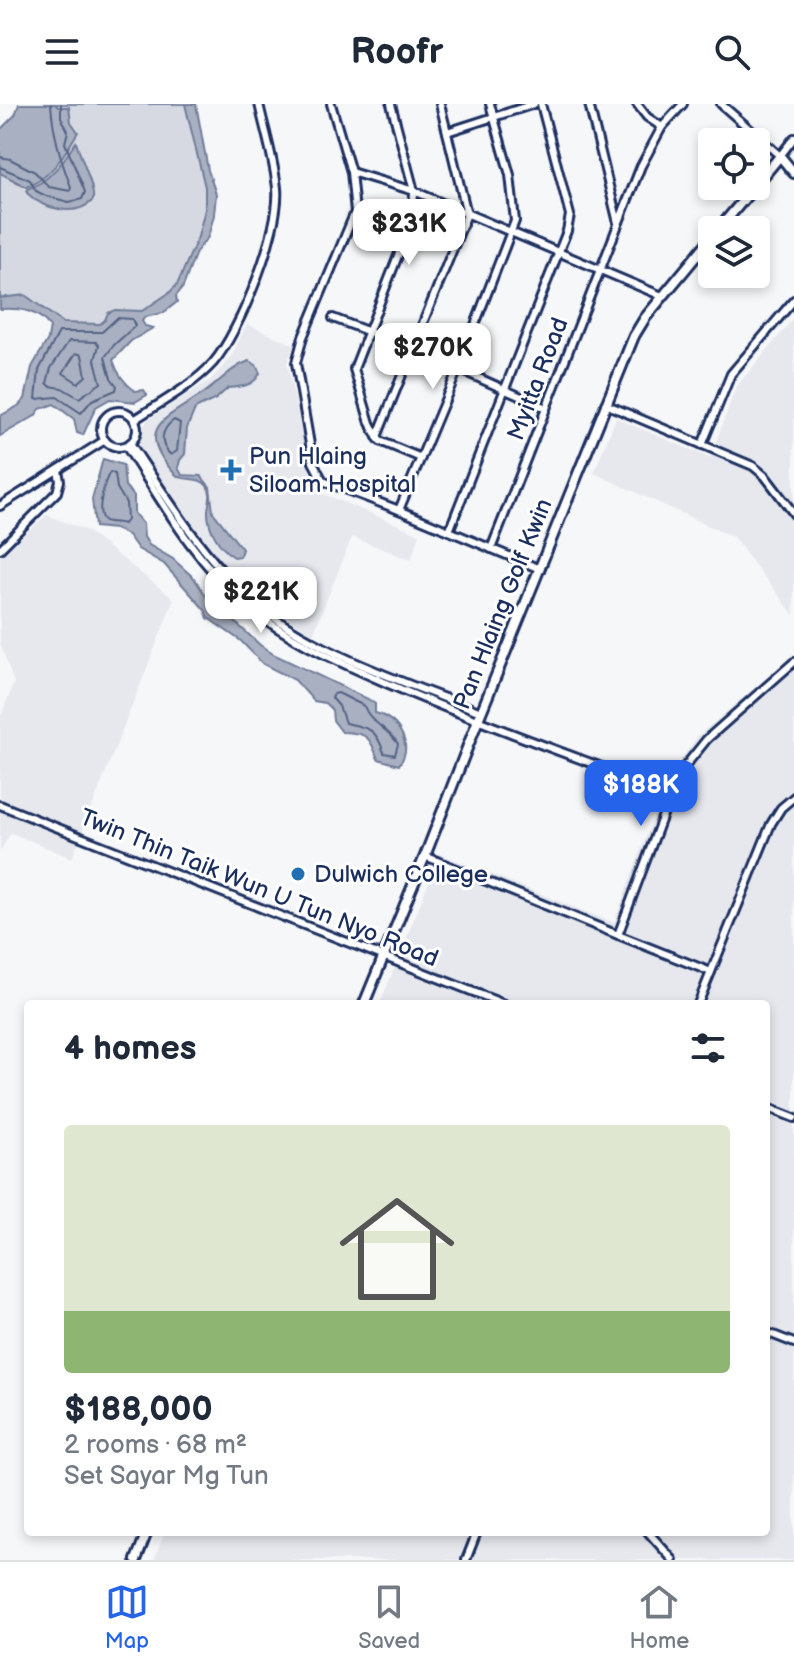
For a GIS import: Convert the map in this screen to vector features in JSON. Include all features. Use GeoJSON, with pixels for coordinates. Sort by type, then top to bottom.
{"type":"FeatureCollection","features":[{"type":"Feature","properties":{"kind":"street"},"geometry":{"type":"LineString","coordinates":[[134,420],[198,377],[217,358],[245,305],[276,216],[277,188],[259,104]]}},
{"type":"Feature","properties":{"kind":"street"},"geometry":{"type":"LineString","coordinates":[[331,104],[351,172],[355,212],[303,337],[296,363],[313,462],[323,481],[540,569]]}},
{"type":"Feature","properties":{"kind":"street"},"geometry":{"type":"LineString","coordinates":[[391,104],[414,191],[413,217],[354,369],[370,423],[380,441],[421,458]]}},
{"type":"Feature","properties":{"kind":"street"},"geometry":{"type":"LineString","coordinates":[[377,437],[467,214],[440,104]]}},
{"type":"Feature","properties":{"kind":"street"},"geometry":{"type":"LineString","coordinates":[[399,510],[512,232],[515,207],[510,175],[490,104]]}},
{"type":"Feature","properties":{"kind":"street"},"geometry":{"type":"LineString","coordinates":[[447,132],[534,104]]}},
{"type":"Feature","properties":{"kind":"street"},"geometry":{"type":"LineString","coordinates":[[449,531],[570,215],[541,104]]}},
{"type":"Feature","properties":{"kind":"street"},"geometry":{"type":"LineString","coordinates":[[589,104],[618,223]]}},
{"type":"Feature","properties":{"kind":"street"},"geometry":{"type":"LineString","coordinates":[[637,104],[647,117],[662,127]]}},
{"type":"Feature","properties":{"kind":"street","name":"Myitta Road"},"geometry":{"type":"LineString","coordinates":[[491,549],[651,145],[662,127],[683,104]]}},
{"type":"Feature","properties":{"kind":"street"},"geometry":{"type":"LineString","coordinates":[[721,104],[780,156],[794,173]]}},
{"type":"Feature","properties":{"kind":"street"},"geometry":{"type":"LineString","coordinates":[[770,168],[794,138]]}},
{"type":"Feature","properties":{"kind":"street"},"geometry":{"type":"LineString","coordinates":[[351,172],[414,191],[662,296]]}},
{"type":"Feature","properties":{"kind":"street"},"geometry":{"type":"LineString","coordinates":[[730,216],[744,200]]}},
{"type":"Feature","properties":{"kind":"street","name":"Pan Hlaing Golf Kwin"},"geometry":{"type":"LineString","coordinates":[[366,1000],[634,336],[662,296],[698,254]]}},
{"type":"Feature","properties":{"kind":"street"},"geometry":{"type":"LineString","coordinates":[[702,445],[731,374],[794,300]]}},
{"type":"Feature","properties":{"kind":"street"},"geometry":{"type":"LineString","coordinates":[[333,318],[414,349],[546,408]]}},
{"type":"Feature","properties":{"kind":"street"},"geometry":{"type":"LineString","coordinates":[[605,404],[753,466],[765,476],[794,514]]}},
{"type":"Feature","properties":{"kind":"street"},"geometry":{"type":"LineString","coordinates":[[122,412],[134,420],[137,433],[128,445],[115,447],[105,440],[101,432],[107,415],[122,412]]}},
{"type":"Feature","properties":{"kind":"street"},"geometry":{"type":"LineString","coordinates":[[0,506],[105,440]]}},
{"type":"Feature","properties":{"kind":"street"},"geometry":{"type":"LineString","coordinates":[[128,445],[224,573],[253,602],[307,638],[480,716],[671,793]]}},
{"type":"Feature","properties":{"kind":"street"},"geometry":{"type":"LineString","coordinates":[[0,549],[57,492],[60,481],[58,470]]}},
{"type":"Feature","properties":{"kind":"street"},"geometry":{"type":"LineString","coordinates":[[618,935],[678,775],[707,739],[794,662]]}},
{"type":"Feature","properties":{"kind":"street"},"geometry":{"type":"LineString","coordinates":[[700,1000],[771,824],[781,808],[794,797]]}},
{"type":"Feature","properties":{"kind":"street","name":"Twin Thin Taik Wun U Tun Nyo Road"},"geometry":{"type":"LineString","coordinates":[[0,805],[494,1000]]}},
{"type":"Feature","properties":{"kind":"street"},"geometry":{"type":"LineString","coordinates":[[425,856],[711,972]]}},
{"type":"Feature","properties":{"kind":"street"},"geometry":{"type":"LineString","coordinates":[[480,1000],[482,995]]}},
{"type":"Feature","properties":{"kind":"street"},"geometry":{"type":"LineString","coordinates":[[770,1109],[794,1118]]}},
{"type":"Feature","properties":{"kind":"street"},"geometry":{"type":"LineString","coordinates":[[770,1334],[794,1343]]}},
{"type":"Feature","properties":{"kind":"street"},"geometry":{"type":"LineString","coordinates":[[136,1560],[145,1536]]}},
{"type":"Feature","properties":{"kind":"street"},"geometry":{"type":"LineString","coordinates":[[466,1560],[475,1536]]}},
{"type":"Feature","properties":{"kind":"street"},"geometry":{"type":"LineString","coordinates":[[652,1536],[673,1560]]}},
{"type":"Feature","properties":{"kind":"shaded area"},"geometry":{"type":"Polygon","coordinates":[[[24,104],[189,104],[210,192],[205,230],[181,284],[103,348],[25,303],[0,302],[0,143],[24,104]]]}},
{"type":"Feature","properties":{"kind":"shaded area"},"geometry":{"type":"Polygon","coordinates":[[[794,318],[794,615],[733,537],[594,473],[616,418],[710,458],[736,387],[794,318]]]}},
{"type":"Feature","properties":{"kind":"shaded area","name":"Pun Hlaing Siloam Hospital"},"geometry":{"type":"Polygon","coordinates":[[[247,324],[294,345],[287,363],[314,490],[420,534],[411,560],[352,537],[313,634],[268,607],[234,578],[214,556],[139,451],[141,433],[147,420],[210,380],[230,359],[247,324]]]}},
{"type":"Feature","properties":{"kind":"shaded area"},"geometry":{"type":"Polygon","coordinates":[[[47,515],[87,531],[174,599],[72,858],[11,833],[0,851],[0,718],[14,683],[0,643],[0,556],[47,515]]]}},
{"type":"Feature","properties":{"kind":"shaded area"},"geometry":{"type":"Polygon","coordinates":[[[794,655],[794,1560],[154,1560],[163,1536],[770,1536],[770,1000],[382,1000],[440,854],[614,923],[667,780],[698,736],[794,655]]]}},
{"type":"Feature","properties":{"kind":"water"},"geometry":{"type":"Polygon","coordinates":[[[19,104],[69,107],[71,122],[78,132],[50,172],[26,187],[0,173],[0,130],[15,115],[19,104]]]}},
{"type":"Feature","properties":{"kind":"water"},"geometry":{"type":"Polygon","coordinates":[[[185,104],[196,104],[208,170],[216,194],[214,215],[208,237],[196,252],[183,287],[176,296],[177,302],[163,313],[145,317],[142,321],[145,326],[153,328],[131,341],[113,360],[127,384],[135,391],[144,390],[147,395],[135,402],[110,399],[96,407],[83,435],[77,433],[74,419],[54,404],[40,409],[35,416],[0,436],[0,416],[25,399],[32,367],[48,339],[50,327],[28,311],[0,309],[0,298],[25,295],[63,323],[100,324],[108,313],[115,310],[142,311],[177,285],[198,237],[205,209],[205,187],[185,104]]]}},
{"type":"Feature","properties":{"kind":"water"},"geometry":{"type":"Polygon","coordinates":[[[76,142],[90,180],[93,200],[86,206],[69,210],[50,207],[34,199],[27,189],[55,170],[76,142]]]}},
{"type":"Feature","properties":{"kind":"water"},"geometry":{"type":"Polygon","coordinates":[[[249,361],[256,365],[260,373],[254,381],[228,388],[216,399],[195,409],[187,428],[185,454],[178,468],[182,475],[201,476],[210,487],[213,512],[242,549],[240,556],[234,557],[223,548],[212,530],[208,517],[209,489],[200,481],[182,478],[174,473],[156,445],[155,434],[167,417],[249,361]]]}},
{"type":"Feature","properties":{"kind":"water"},"geometry":{"type":"Polygon","coordinates":[[[103,459],[123,465],[125,486],[134,496],[134,513],[143,524],[144,537],[149,545],[173,559],[194,578],[216,611],[223,611],[260,645],[375,704],[375,713],[391,721],[402,734],[405,749],[399,765],[378,759],[366,737],[342,732],[333,720],[332,710],[325,703],[314,701],[295,680],[263,664],[241,641],[208,618],[205,610],[164,564],[138,549],[128,535],[115,529],[95,527],[92,499],[103,459]]]}},
{"type":"Feature","properties":{"kind":"place","name":"Pun Hlaing Siloam Hospital"},"geometry":{"type":"Point","coordinates":[231,470]}},
{"type":"Feature","properties":{"kind":"place","name":"Dulwich College"},"geometry":{"type":"Point","coordinates":[298,874]}}]}
